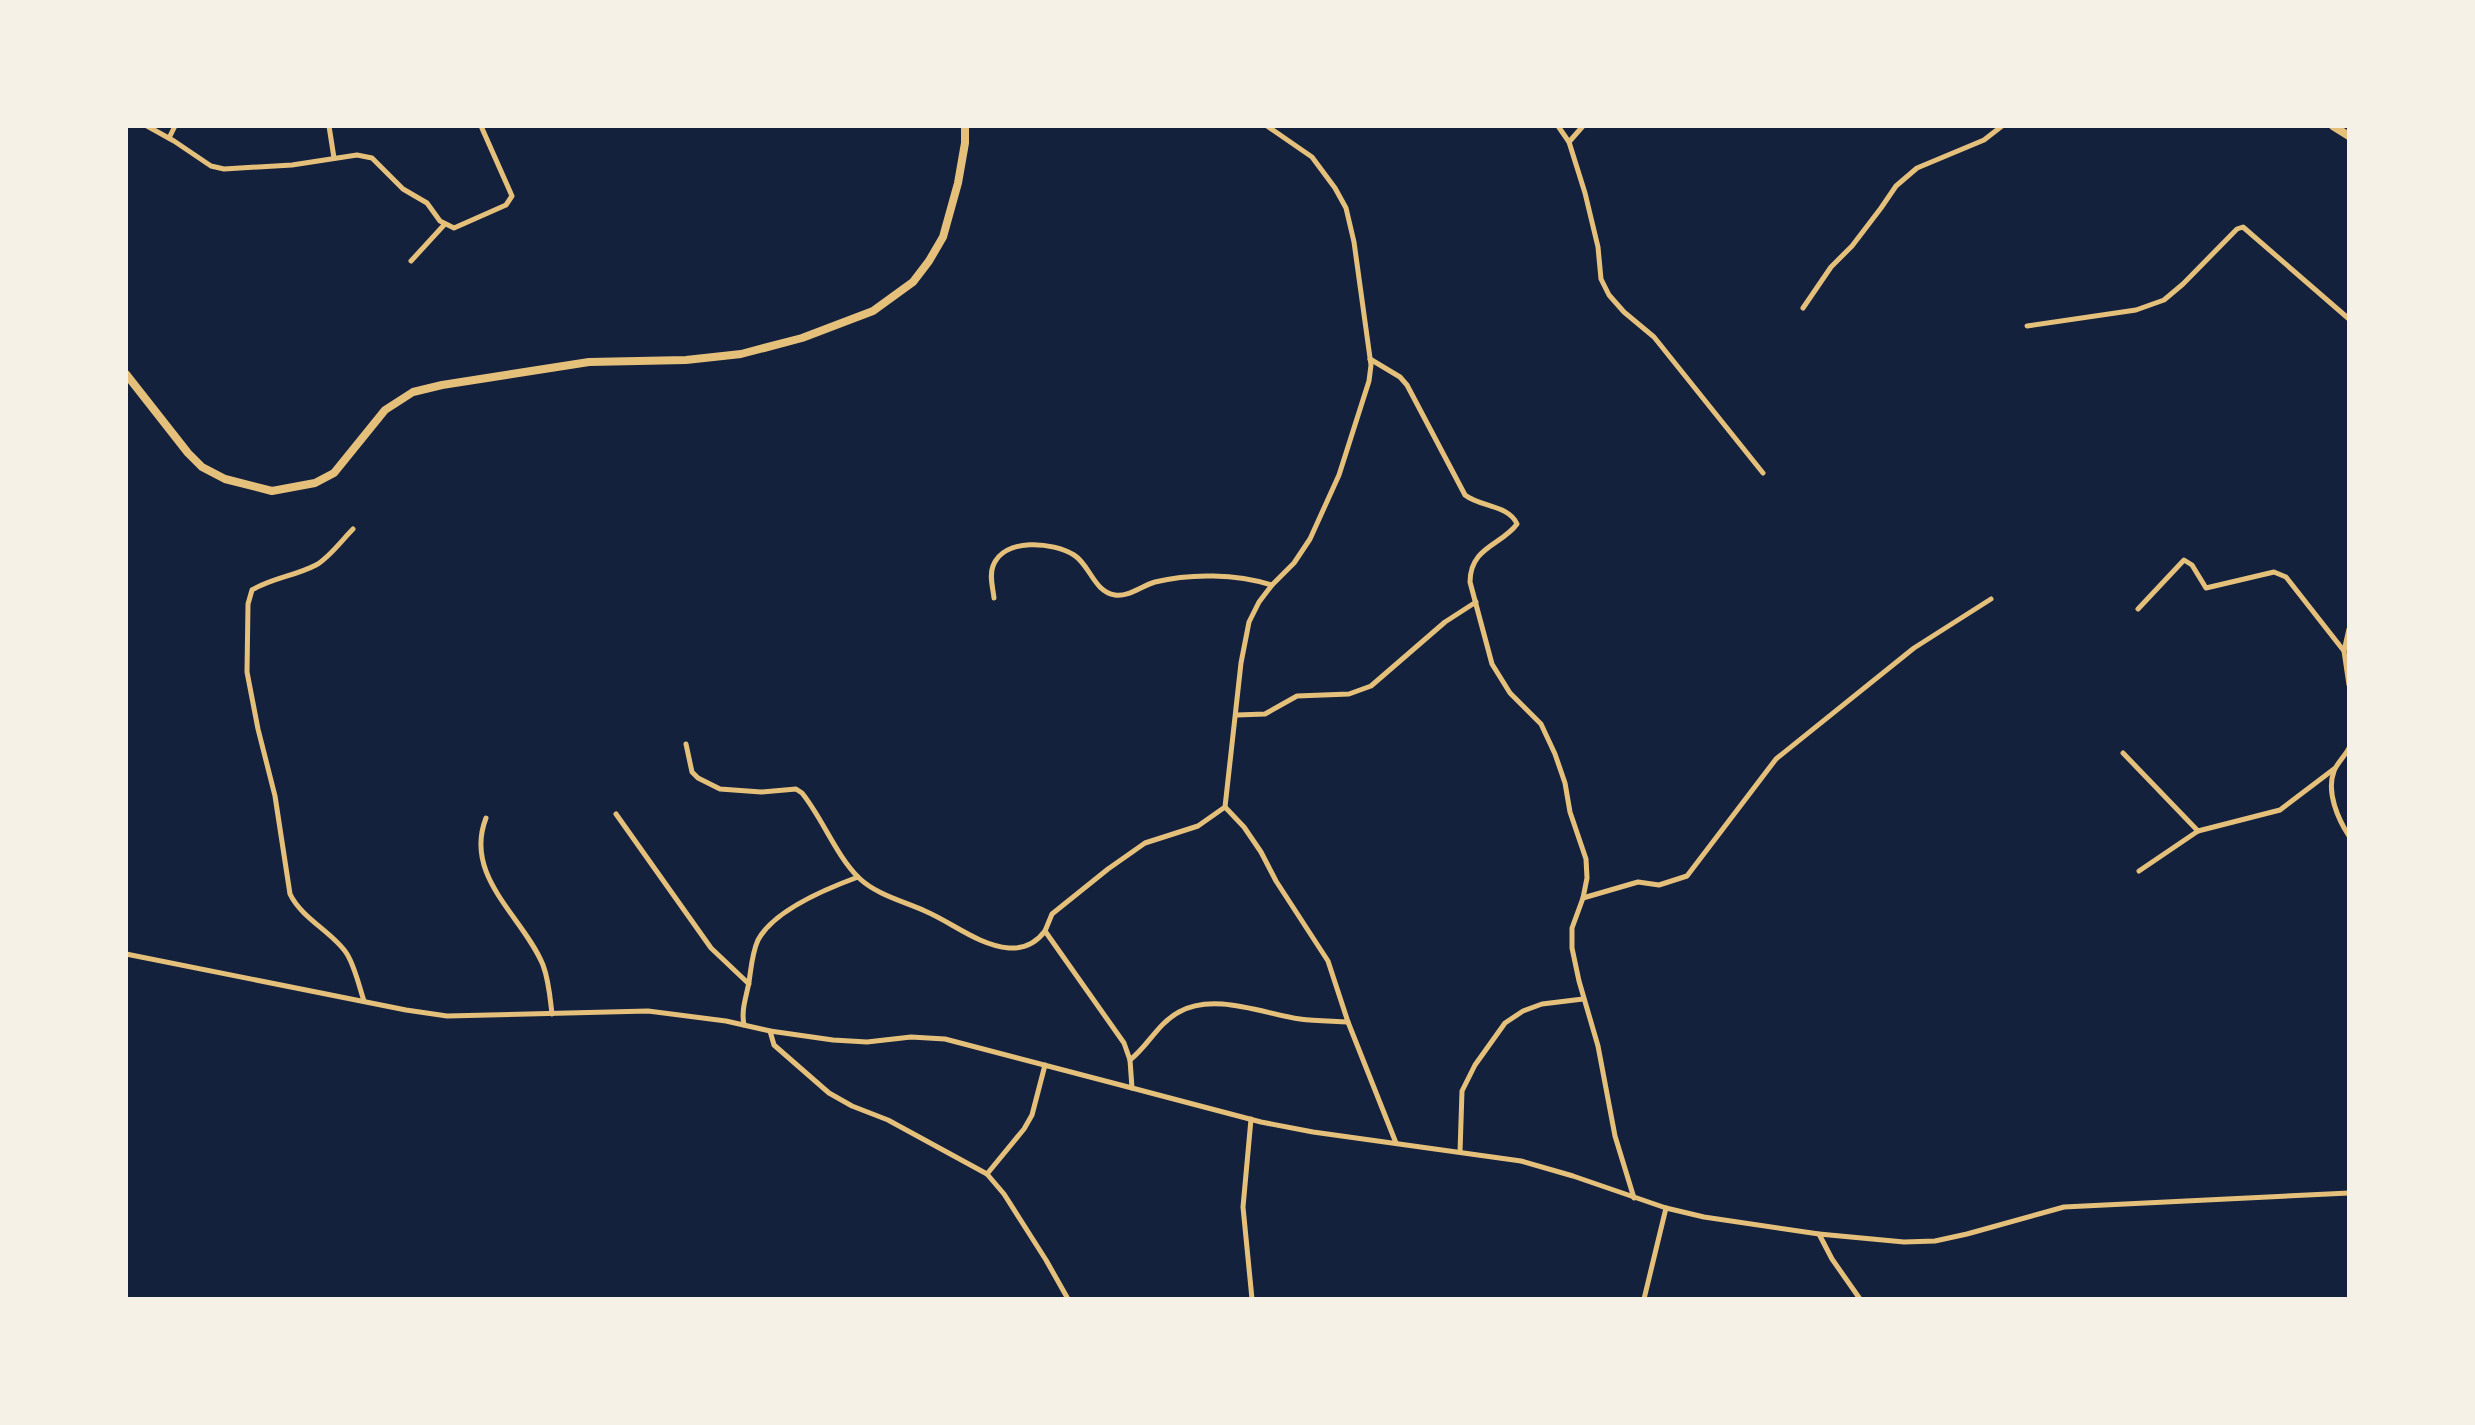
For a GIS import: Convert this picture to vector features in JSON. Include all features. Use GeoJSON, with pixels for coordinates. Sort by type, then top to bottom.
{"type":"FeatureCollection","features":[{"type":"Feature","properties":{"kind":"main road"},"geometry":{"type":"LineString","coordinates":[[126,374],[202,467],[225,480],[272,491],[315,483],[334,473],[386,410],[413,392],[589,362],[685,360],[741,354],[802,338],[873,311],[913,282],[943,237],[958,183],[965,126]]}},
{"type":"Feature","properties":{"kind":"main road"},"geometry":{"type":"LineString","coordinates":[[2333,126],[2349,136]]}},
{"type":"Feature","properties":{"kind":"street"},"geometry":{"type":"LineString","coordinates":[[146,126],[211,166],[224,169],[292,164],[357,155],[372,158],[403,189],[427,203],[444,225],[449,227],[462,226],[506,205],[512,197],[481,126]]}},
{"type":"Feature","properties":{"kind":"street"},"geometry":{"type":"LineString","coordinates":[[169,138],[175,126]]}},
{"type":"Feature","properties":{"kind":"street"},"geometry":{"type":"LineString","coordinates":[[329,126],[334,158]]}},
{"type":"Feature","properties":{"kind":"street"},"geometry":{"type":"LineString","coordinates":[[686,744],[692,772],[698,778],[720,789],[761,792],[796,789],[802,793],[858,877],[888,897],[927,912],[988,943],[1010,948],[1037,941],[1045,931],[1052,914],[1132,851],[1158,837],[1198,826],[1225,807],[1241,663],[1249,622],[1272,585],[1303,551],[1339,475],[1369,382],[1370,359],[1354,242],[1346,208],[1312,157],[1267,126]]}},
{"type":"Feature","properties":{"kind":"street"},"geometry":{"type":"LineString","coordinates":[[1558,126],[1569,142],[1585,193],[1598,247],[1601,279],[1609,295],[1624,312],[1654,337],[1763,473]]}},
{"type":"Feature","properties":{"kind":"street"},"geometry":{"type":"LineString","coordinates":[[1569,142],[1583,126]]}},
{"type":"Feature","properties":{"kind":"street"},"geometry":{"type":"LineString","coordinates":[[1803,308],[1896,186],[1917,168],[1984,139],[2003,126]]}},
{"type":"Feature","properties":{"kind":"street"},"geometry":{"type":"LineString","coordinates":[[411,261],[444,225]]}},
{"type":"Feature","properties":{"kind":"street"},"geometry":{"type":"LineString","coordinates":[[2027,326],[2136,310],[2164,300],[2237,229],[2243,227],[2349,319]]}},
{"type":"Feature","properties":{"kind":"street"},"geometry":{"type":"LineString","coordinates":[[1370,359],[1400,377],[1407,385],[1465,495],[1473,501],[1508,512],[1517,524],[1514,529],[1490,544],[1476,561],[1470,573],[1470,582],[1492,664],[1510,693],[1541,724],[1555,754],[1586,859],[1587,878],[1572,928],[1572,938],[1583,999],[1598,1045],[1615,1136],[1634,1198]]}},
{"type":"Feature","properties":{"kind":"street"},"geometry":{"type":"LineString","coordinates":[[353,529],[318,564],[268,581],[252,590],[248,604],[247,672],[275,796],[289,894],[293,902],[346,953],[364,1001]]}},
{"type":"Feature","properties":{"kind":"street"},"geometry":{"type":"LineString","coordinates":[[994,598],[991,578],[993,565],[1002,554],[1021,545],[1041,545],[1069,552],[1080,559],[1100,588],[1116,595],[1126,595],[1146,584],[1172,578],[1230,577],[1272,585]]}},
{"type":"Feature","properties":{"kind":"street"},"geometry":{"type":"LineString","coordinates":[[2138,609],[2184,560],[2192,565],[2206,588],[2274,572],[2286,577],[2344,651]]}},
{"type":"Feature","properties":{"kind":"street"},"geometry":{"type":"LineString","coordinates":[[1583,898],[1638,882],[1659,885],[1687,876],[1776,759],[1914,648],[1992,599]]}},
{"type":"Feature","properties":{"kind":"street"},"geometry":{"type":"LineString","coordinates":[[1237,715],[1265,714],[1297,696],[1349,694],[1371,686],[1445,622],[1476,602]]}},
{"type":"Feature","properties":{"kind":"street"},"geometry":{"type":"LineString","coordinates":[[2349,629],[2344,651],[2349,685]]}},
{"type":"Feature","properties":{"kind":"street"},"geometry":{"type":"LineString","coordinates":[[2139,871],[2198,831],[2280,810],[2334,769],[2349,748]]}},
{"type":"Feature","properties":{"kind":"street"},"geometry":{"type":"LineString","coordinates":[[2123,753],[2198,831]]}},
{"type":"Feature","properties":{"kind":"street"},"geometry":{"type":"LineString","coordinates":[[2334,769],[2334,805],[2349,836]]}},
{"type":"Feature","properties":{"kind":"street"},"geometry":{"type":"LineString","coordinates":[[1225,807],[1244,827],[1261,852],[1276,881],[1328,961],[1348,1022],[1396,1143]]}},
{"type":"Feature","properties":{"kind":"street"},"geometry":{"type":"LineString","coordinates":[[616,814],[711,948],[749,984]]}},
{"type":"Feature","properties":{"kind":"street"},"geometry":{"type":"LineString","coordinates":[[486,818],[481,831],[485,873],[542,964],[550,989],[552,1014]]}},
{"type":"Feature","properties":{"kind":"street"},"geometry":{"type":"LineString","coordinates":[[744,1025],[742,1013],[757,942],[772,923],[821,892],[858,877]]}},
{"type":"Feature","properties":{"kind":"street"},"geometry":{"type":"LineString","coordinates":[[1045,931],[1119,1032],[1130,1060],[1132,1088]]}},
{"type":"Feature","properties":{"kind":"street"},"geometry":{"type":"LineString","coordinates":[[126,954],[446,1016],[648,1011],[833,1040],[866,1042],[911,1037],[945,1039],[1251,1119],[1313,1132],[1460,1152],[1547,1168],[1666,1208],[1744,1225],[1819,1234],[1904,1242],[1935,1241],[2064,1207],[2349,1193]]}},
{"type":"Feature","properties":{"kind":"street"},"geometry":{"type":"LineString","coordinates":[[1460,1152],[1462,1091],[1475,1065],[1505,1023],[1523,1011],[1542,1004],[1583,999]]}},
{"type":"Feature","properties":{"kind":"street"},"geometry":{"type":"LineString","coordinates":[[1130,1060],[1160,1025],[1180,1011],[1195,1006],[1239,1006],[1298,1018],[1348,1022]]}},
{"type":"Feature","properties":{"kind":"street"},"geometry":{"type":"LineString","coordinates":[[770,1031],[774,1045],[829,1093],[987,1174],[1004,1194],[1068,1299]]}},
{"type":"Feature","properties":{"kind":"street"},"geometry":{"type":"LineString","coordinates":[[987,1174],[1024,1129],[1031,1115],[1045,1065]]}},
{"type":"Feature","properties":{"kind":"street"},"geometry":{"type":"LineString","coordinates":[[1251,1119],[1243,1207],[1252,1299]]}},
{"type":"Feature","properties":{"kind":"street"},"geometry":{"type":"LineString","coordinates":[[1644,1299],[1666,1208]]}},
{"type":"Feature","properties":{"kind":"street"},"geometry":{"type":"LineString","coordinates":[[1819,1234],[1832,1259],[1860,1299]]}}]}
